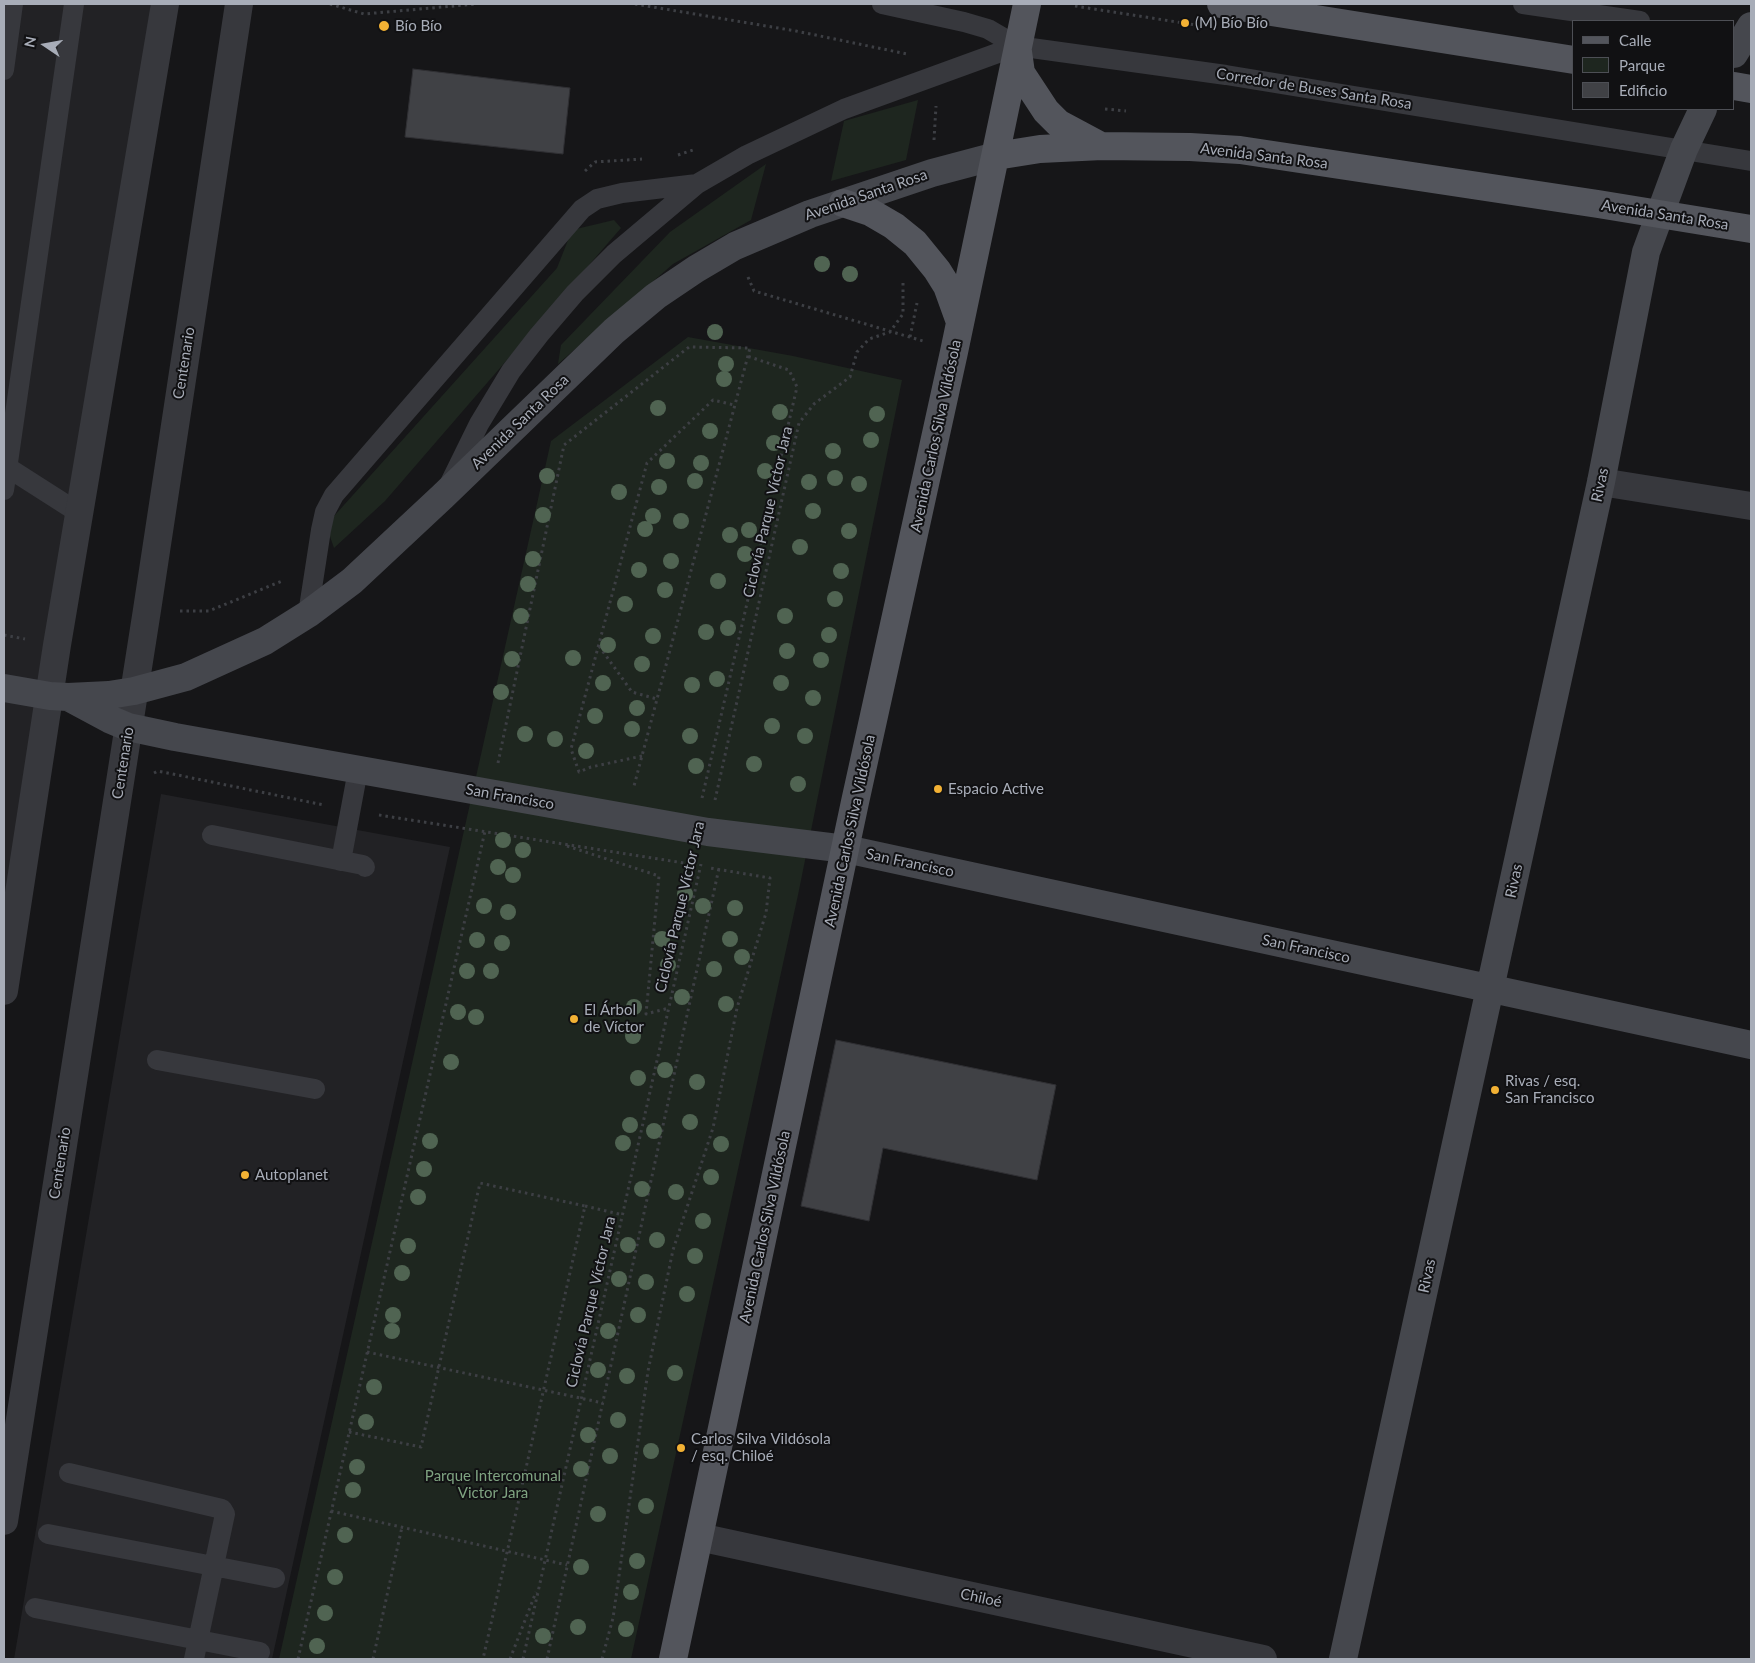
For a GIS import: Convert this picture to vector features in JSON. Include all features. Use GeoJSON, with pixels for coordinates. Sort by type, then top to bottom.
{"type":"FeatureCollection","features":[{"type":"Feature","properties":{"kind":"main road","name":"Avenida Carlos Silva Vildósola"},"geometry":{"type":"LineString","coordinates":[[673,1659],[1028,4]]}},
{"type":"Feature","properties":{"kind":"main road"},"geometry":{"type":"LineString","coordinates":[[1221,4],[1286,9],[1572,60]]}},
{"type":"Feature","properties":{"kind":"main road"},"geometry":{"type":"LineString","coordinates":[[1018,46],[1021,74],[1046,111],[1058,123],[1102,146]]}},
{"type":"Feature","properties":{"kind":"main road"},"geometry":{"type":"LineString","coordinates":[[1735,86],[1751,88]]}},
{"type":"Feature","properties":{"kind":"main road","name":"Avenida Santa Rosa"},"geometry":{"type":"LineString","coordinates":[[996,156],[1040,149],[1102,146],[1190,146],[1240,150],[1751,229]]}},
{"type":"Feature","properties":{"kind":"main road"},"geometry":{"type":"LineString","coordinates":[[842,202],[878,217],[894,226],[915,243],[948,286],[960,324]]}},
{"type":"Feature","properties":{"kind":"street"},"geometry":{"type":"LineString","coordinates":[[4,991],[59,696],[79,513],[165,4]]}},
{"type":"Feature","properties":{"kind":"street","name":"Centenario"},"geometry":{"type":"LineString","coordinates":[[4,1522],[239,4]]}},
{"type":"Feature","properties":{"kind":"street","name":"Rivas"},"geometry":{"type":"LineString","coordinates":[[1343,1659],[1601,482],[1646,252],[1684,149],[1703,110]]}},
{"type":"Feature","properties":{"kind":"street","name":"Avenida Santa Rosa"},"geometry":{"type":"LineString","coordinates":[[134,691],[186,677],[266,641],[308,614],[352,581],[614,331],[656,296],[696,269],[736,246],[783,224],[842,202],[932,173],[996,156]]}},
{"type":"Feature","properties":{"kind":"street"},"geometry":{"type":"LineString","coordinates":[[1601,482],[1751,506]]}},
{"type":"Feature","properties":{"kind":"street","name":"San Francisco"},"geometry":{"type":"LineString","coordinates":[[4,688],[59,696],[109,695],[134,691]]}},
{"type":"Feature","properties":{"kind":"street","name":"San Francisco"},"geometry":{"type":"LineString","coordinates":[[59,696],[128,727],[175,737],[708,832],[846,849],[1751,1045]]}},
{"type":"Feature","properties":{"kind":"street","name":"Chiloé"},"geometry":{"type":"LineString","coordinates":[[699,1537],[1263,1659]]}},
{"type":"Feature","properties":{"kind":"lane"},"geometry":{"type":"LineString","coordinates":[[4,70],[13,4]]}},
{"type":"Feature","properties":{"kind":"lane"},"geometry":{"type":"LineString","coordinates":[[4,490],[74,4]]}},
{"type":"Feature","properties":{"kind":"lane","name":"Corredor de Buses Santa Rosa"},"geometry":{"type":"LineString","coordinates":[[882,4],[988,29],[1018,46],[1226,75],[1751,160]]}},
{"type":"Feature","properties":{"kind":"lane"},"geometry":{"type":"LineString","coordinates":[[1523,4],[1633,20]]}},
{"type":"Feature","properties":{"kind":"lane"},"geometry":{"type":"LineString","coordinates":[[443,496],[479,424],[511,371],[538,334],[614,254],[698,184],[747,155],[844,109],[1018,46]]}},
{"type":"Feature","properties":{"kind":"lane"},"geometry":{"type":"LineString","coordinates":[[308,614],[321,530],[325,512],[334,495],[582,209],[597,199],[622,193],[698,184]]}},
{"type":"Feature","properties":{"kind":"lane"},"geometry":{"type":"LineString","coordinates":[[7,467],[79,513]]}},
{"type":"Feature","properties":{"kind":"lane"},"geometry":{"type":"LineString","coordinates":[[341,862],[358,770]]}},
{"type":"Feature","properties":{"kind":"lane"},"geometry":{"type":"LineString","coordinates":[[212,834],[365,867]]}},
{"type":"Feature","properties":{"kind":"lane"},"geometry":{"type":"LineString","coordinates":[[157,1060],[316,1089]]}},
{"type":"Feature","properties":{"kind":"lane"},"geometry":{"type":"LineString","coordinates":[[69,1472],[222,1509],[225,1514],[216,1566],[196,1650]]}},
{"type":"Feature","properties":{"kind":"lane"},"geometry":{"type":"LineString","coordinates":[[48,1534],[275,1578]]}},
{"type":"Feature","properties":{"kind":"lane"},"geometry":{"type":"LineString","coordinates":[[35,1608],[196,1650],[260,1652]]}},
{"type":"Feature","properties":{"kind":"path"},"geometry":{"type":"LineString","coordinates":[[330,4],[364,14],[476,4]]}},
{"type":"Feature","properties":{"kind":"path"},"geometry":{"type":"LineString","coordinates":[[635,4],[796,31],[912,55]]}},
{"type":"Feature","properties":{"kind":"path"},"geometry":{"type":"LineString","coordinates":[[890,332],[903,314],[903,263],[915,243]]}},
{"type":"Feature","properties":{"kind":"path"},"geometry":{"type":"LineString","coordinates":[[736,246],[754,291],[934,344],[954,352]]}},
{"type":"Feature","properties":{"kind":"path","name":"Ciclovía Parque Víctor Jara"},"geometry":{"type":"LineString","coordinates":[[523,1659],[799,423],[814,404],[850,377],[857,352],[869,339],[890,332]]}},
{"type":"Feature","properties":{"kind":"path"},"geometry":{"type":"LineString","coordinates":[[498,764],[564,445],[688,347],[750,348],[633,790]]}},
{"type":"Feature","properties":{"kind":"path"},"geometry":{"type":"LineString","coordinates":[[547,1659],[719,869],[708,832],[699,811],[797,386],[789,370],[747,356]]}},
{"type":"Feature","properties":{"kind":"path"},"geometry":{"type":"LineString","coordinates":[[642,756],[591,767],[579,772],[572,748],[648,463],[713,400],[734,405]]}},
{"type":"Feature","properties":{"kind":"path"},"geometry":{"type":"LineString","coordinates":[[599,645],[632,692],[657,699]]}},
{"type":"Feature","properties":{"kind":"path"},"geometry":{"type":"LineString","coordinates":[[119,788],[158,771],[350,810],[691,864]]}},
{"type":"Feature","properties":{"kind":"path"},"geometry":{"type":"LineString","coordinates":[[298,1659],[485,831]]}},
{"type":"Feature","properties":{"kind":"path"},"geometry":{"type":"LineString","coordinates":[[557,843],[659,876],[646,1014],[669,1008]]}},
{"type":"Feature","properties":{"kind":"path"},"geometry":{"type":"LineString","coordinates":[[602,1659],[613,1618],[648,1371],[674,1250],[713,1128],[738,1008],[766,913],[770,878],[700,866]]}},
{"type":"Feature","properties":{"kind":"path"},"geometry":{"type":"LineString","coordinates":[[349,1432],[420,1447],[480,1182],[622,1215]]}},
{"type":"Feature","properties":{"kind":"path"},"geometry":{"type":"LineString","coordinates":[[483,1659],[506,1550],[585,1206]]}},
{"type":"Feature","properties":{"kind":"path"},"geometry":{"type":"LineString","coordinates":[[367,1352],[602,1403]]}},
{"type":"Feature","properties":{"kind":"path"},"geometry":{"type":"LineString","coordinates":[[331,1511],[568,1565]]}},
{"type":"Feature","properties":{"kind":"path"},"geometry":{"type":"LineString","coordinates":[[373,1659],[402,1527]]}},
{"type":"Feature","properties":{"kind":"path"},"geometry":{"type":"LineString","coordinates":[[510,1659],[540,1583]]}},
{"type":"Feature","properties":{"kind":"shaded area"},"geometry":{"type":"Polygon","coordinates":[[[4,4],[155,4],[4,903],[4,4]]]}},
{"type":"Feature","properties":{"kind":"shaded area","name":"Autoplanet"},"geometry":{"type":"Polygon","coordinates":[[[161,794],[450,847],[272,1659],[14,1659],[161,794]]]}},
{"type":"Feature","properties":{"kind":"green space"},"geometry":{"type":"Polygon","coordinates":[[[918,100],[906,160],[831,181],[844,121],[918,100]]]}},
{"type":"Feature","properties":{"kind":"green space"},"geometry":{"type":"Polygon","coordinates":[[[766,164],[751,220],[673,264],[558,364],[561,345],[670,232],[766,164]]]}},
{"type":"Feature","properties":{"kind":"green space"},"geometry":{"type":"Polygon","coordinates":[[[614,220],[621,228],[385,501],[334,548],[326,525],[557,268],[572,230],[614,220]]]}},
{"type":"Feature","properties":{"kind":"green space","name":"Parque Intercomunal Victor Jara"},"geometry":{"type":"Polygon","coordinates":[[[688,337],[793,356],[902,380],[798,895],[631,1659],[279,1659],[551,441],[688,337]]]}},
{"type":"Feature","properties":{"kind":"building"},"geometry":{"type":"Polygon","coordinates":[[[413,69],[570,88],[563,154],[405,137],[413,69]]]}},
{"type":"Feature","properties":{"kind":"building"},"geometry":{"type":"Polygon","coordinates":[[[836,1040],[1056,1085],[1037,1180],[883,1148],[869,1221],[801,1206],[836,1040]]]}},
{"type":"Feature","properties":{"kind":"place","name":"(M) Bío Bío"},"geometry":{"type":"Point","coordinates":[1185,23]}},
{"type":"Feature","properties":{"kind":"place","name":"Bío Bío"},"geometry":{"type":"Point","coordinates":[384,26]}},
{"type":"Feature","properties":{"kind":"place","name":"Espacio Active"},"geometry":{"type":"Point","coordinates":[938,789]}},
{"type":"Feature","properties":{"kind":"place","name":"El Árbol de Víctor"},"geometry":{"type":"Point","coordinates":[574,1019]}},
{"type":"Feature","properties":{"kind":"place","name":"Rivas / esq. San Francisco"},"geometry":{"type":"Point","coordinates":[1495,1090]}},
{"type":"Feature","properties":{"kind":"place","name":"Autoplanet"},"geometry":{"type":"Point","coordinates":[245,1175]}},
{"type":"Feature","properties":{"kind":"place","name":"Carlos Silva Vildósola / esq. Chiloé"},"geometry":{"type":"Point","coordinates":[681,1448]}}]}
